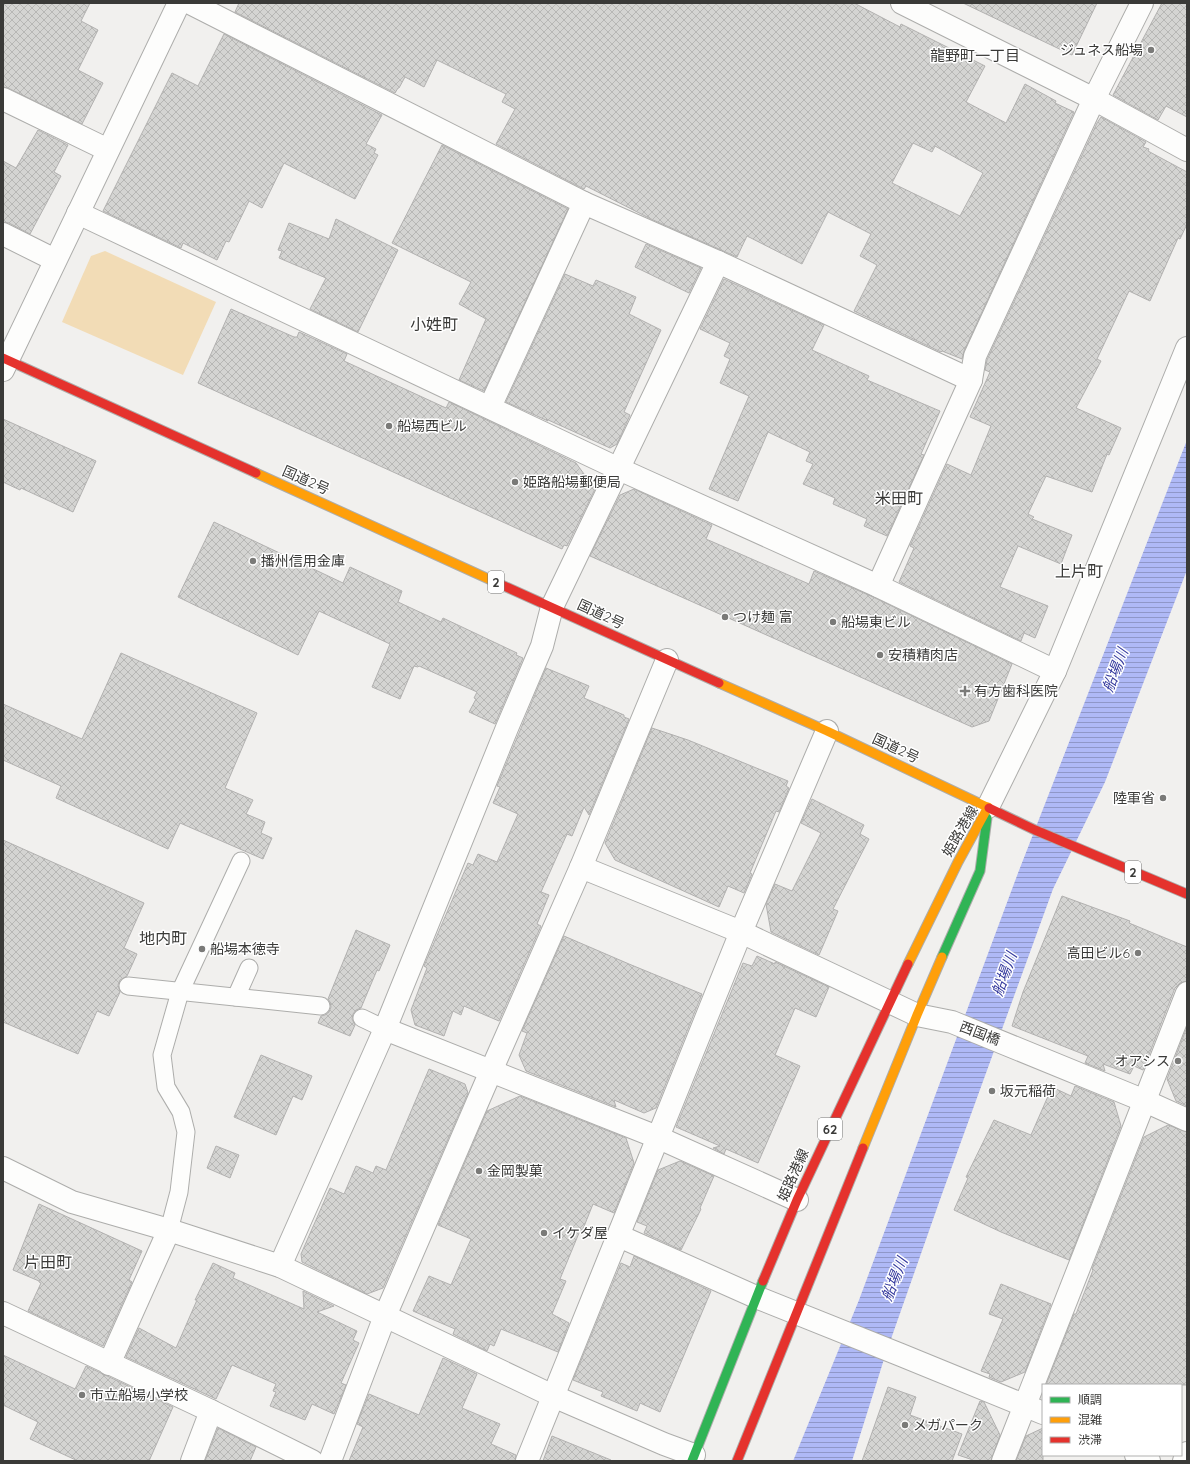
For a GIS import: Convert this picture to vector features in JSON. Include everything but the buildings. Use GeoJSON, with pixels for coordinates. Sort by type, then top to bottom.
{"type":"FeatureCollection","features":[{"type":"Feature","properties":{"kind":"main road","name":"国道2号"},"geometry":{"type":"LineString","coordinates":[[5,362],[827,731],[1028,827],[1187,894]]}},
{"type":"Feature","properties":{"kind":"main road","name":"姫路港線"},"geometry":{"type":"LineString","coordinates":[[693,1458],[756,1297],[797,1200],[889,1002],[958,862],[988,807]]}},
{"type":"Feature","properties":{"kind":"main road","name":"姫路港線"},"geometry":{"type":"LineString","coordinates":[[737,1461],[917,1015],[980,871],[988,807]]}},
{"type":"Feature","properties":{"kind":"street"},"geometry":{"type":"LineString","coordinates":[[5,362],[179,3]]}},
{"type":"Feature","properties":{"kind":"street"},"geometry":{"type":"LineString","coordinates":[[190,3],[584,203],[718,262],[971,380]]}},
{"type":"Feature","properties":{"kind":"street"},"geometry":{"type":"LineString","coordinates":[[902,3],[1094,99],[1187,150]]}},
{"type":"Feature","properties":{"kind":"street"},"geometry":{"type":"LineString","coordinates":[[878,586],[971,380],[975,356],[1094,99],[1142,3]]}},
{"type":"Feature","properties":{"kind":"street"},"geometry":{"type":"LineString","coordinates":[[3,99],[108,150]]}},
{"type":"Feature","properties":{"kind":"street"},"geometry":{"type":"LineString","coordinates":[[490,407],[584,203]]}},
{"type":"Feature","properties":{"kind":"street"},"geometry":{"type":"LineString","coordinates":[[78,213],[619,469],[878,586],[1055,671]]}},
{"type":"Feature","properties":{"kind":"street"},"geometry":{"type":"LineString","coordinates":[[3,234],[55,260]]}},
{"type":"Feature","properties":{"kind":"street"},"geometry":{"type":"LineString","coordinates":[[280,1266],[385,1029],[507,728],[542,646],[552,607],[718,262]]}},
{"type":"Feature","properties":{"kind":"street"},"geometry":{"type":"LineString","coordinates":[[988,807],[1055,671],[1187,348]]}},
{"type":"Feature","properties":{"kind":"street"},"geometry":{"type":"LineString","coordinates":[[330,1461],[385,1316],[581,867],[667,660]]}},
{"type":"Feature","properties":{"kind":"street"},"geometry":{"type":"LineString","coordinates":[[527,1461],[741,932],[827,731]]}},
{"type":"Feature","properties":{"kind":"street","name":"西国橋"},"geometry":{"type":"LineString","coordinates":[[581,867],[741,932],[917,1015],[952,1022],[1145,1101],[1187,1120]]}},
{"type":"Feature","properties":{"kind":"street"},"geometry":{"type":"LineString","coordinates":[[1043,1384],[1145,1101],[1187,992]]}},
{"type":"Feature","properties":{"kind":"street"},"geometry":{"type":"LineString","coordinates":[[385,1029],[657,1137],[797,1200]]}},
{"type":"Feature","properties":{"kind":"street"},"geometry":{"type":"LineString","coordinates":[[3,1168],[72,1202],[168,1230],[280,1266],[554,1396],[693,1458]]}},
{"type":"Feature","properties":{"kind":"street"},"geometry":{"type":"LineString","coordinates":[[109,1364],[168,1230]]}},
{"type":"Feature","properties":{"kind":"street"},"geometry":{"type":"LineString","coordinates":[[619,1236],[756,1297],[1034,1409]]}},
{"type":"Feature","properties":{"kind":"street"},"geometry":{"type":"LineString","coordinates":[[3,1313],[211,1411],[312,1461]]}},
{"type":"Feature","properties":{"kind":"street"},"geometry":{"type":"LineString","coordinates":[[1003,1461],[1034,1409],[1042,1387]]}},
{"type":"Feature","properties":{"kind":"street"},"geometry":{"type":"LineString","coordinates":[[192,1461],[211,1411]]}},
{"type":"Feature","properties":{"kind":"street"},"geometry":{"type":"LineString","coordinates":[[1184,1461],[1187,1453]]}},
{"type":"Feature","properties":{"kind":"street"},"geometry":{"type":"LineString","coordinates":[[1138,1456],[1149,1461]]}},
{"type":"Feature","properties":{"kind":"lane"},"geometry":{"type":"LineString","coordinates":[[168,1230],[179,1192],[186,1132],[182,1112],[166,1087],[162,1056],[180,992],[241,860]]}},
{"type":"Feature","properties":{"kind":"lane"},"geometry":{"type":"LineString","coordinates":[[236,997],[249,968]]}},
{"type":"Feature","properties":{"kind":"lane"},"geometry":{"type":"LineString","coordinates":[[128,986],[321,1006]]}},
{"type":"Feature","properties":{"kind":"lane"},"geometry":{"type":"LineString","coordinates":[[362,1018],[385,1029]]}},
{"type":"Feature","properties":{"kind":"shaded area"},"geometry":{"type":"Polygon","coordinates":[[[105,251],[216,302],[183,375],[62,322],[91,256],[105,251]]]}},
{"type":"Feature","properties":{"kind":"water","name":"船場川"},"geometry":{"type":"Polygon","coordinates":[[[1187,440],[1187,570],[1105,782],[1053,889],[942,1194],[885,1356],[852,1461],[793,1461],[859,1300],[1018,873],[1187,440]]]}},
{"type":"Feature","properties":{"kind":"traffic: fast"},"geometry":{"type":"LineString","coordinates":[[942,957],[980,871],[987,818]]}},
{"type":"Feature","properties":{"kind":"traffic: fast"},"geometry":{"type":"LineString","coordinates":[[692,1461],[763,1281]]}},
{"type":"Feature","properties":{"kind":"traffic: slow"},"geometry":{"type":"LineString","coordinates":[[256,473],[493,581]]}},
{"type":"Feature","properties":{"kind":"traffic: slow"},"geometry":{"type":"LineString","coordinates":[[719,683],[827,731],[989,808]]}},
{"type":"Feature","properties":{"kind":"traffic: slow"},"geometry":{"type":"LineString","coordinates":[[908,964],[958,862],[988,807]]}},
{"type":"Feature","properties":{"kind":"traffic: slow"},"geometry":{"type":"LineString","coordinates":[[863,1148],[942,957]]}},
{"type":"Feature","properties":{"kind":"traffic: jam"},"geometry":{"type":"LineString","coordinates":[[3,358],[256,473]]}},
{"type":"Feature","properties":{"kind":"traffic: jam"},"geometry":{"type":"LineString","coordinates":[[493,581],[719,683]]}},
{"type":"Feature","properties":{"kind":"traffic: jam"},"geometry":{"type":"LineString","coordinates":[[989,808],[1035,830],[1187,894]]}},
{"type":"Feature","properties":{"kind":"traffic: jam"},"geometry":{"type":"LineString","coordinates":[[763,1281],[797,1200],[908,964]]}},
{"type":"Feature","properties":{"kind":"traffic: jam"},"geometry":{"type":"LineString","coordinates":[[737,1461],[863,1148]]}},
{"type":"Feature","properties":{"kind":"place","name":"ジュネス船場"},"geometry":{"type":"Point","coordinates":[1151,50]}},
{"type":"Feature","properties":{"kind":"place","name":"船場西ビル"},"geometry":{"type":"Point","coordinates":[389,426]}},
{"type":"Feature","properties":{"kind":"place","name":"姫路船場郵便局"},"geometry":{"type":"Point","coordinates":[515,482]}},
{"type":"Feature","properties":{"kind":"place","name":"播州信用金庫"},"geometry":{"type":"Point","coordinates":[253,561]}},
{"type":"Feature","properties":{"kind":"place","name":"つけ麺 富"},"geometry":{"type":"Point","coordinates":[725,617]}},
{"type":"Feature","properties":{"kind":"place","name":"船場東ビル"},"geometry":{"type":"Point","coordinates":[833,622]}},
{"type":"Feature","properties":{"kind":"place","name":"安積精肉店"},"geometry":{"type":"Point","coordinates":[880,655]}},
{"type":"Feature","properties":{"kind":"place","name":"有方歯科医院"},"geometry":{"type":"Point","coordinates":[965,691]}},
{"type":"Feature","properties":{"kind":"place","name":"陸軍省"},"geometry":{"type":"Point","coordinates":[1163,798]}},
{"type":"Feature","properties":{"kind":"place","name":"船場本徳寺"},"geometry":{"type":"Point","coordinates":[202,949]}},
{"type":"Feature","properties":{"kind":"place","name":"高田ビル6"},"geometry":{"type":"Point","coordinates":[1138,953]}},
{"type":"Feature","properties":{"kind":"place","name":"オアシス"},"geometry":{"type":"Point","coordinates":[1178,1061]}},
{"type":"Feature","properties":{"kind":"place","name":"坂元稲荷"},"geometry":{"type":"Point","coordinates":[992,1091]}},
{"type":"Feature","properties":{"kind":"place","name":"金岡製菓"},"geometry":{"type":"Point","coordinates":[479,1171]}},
{"type":"Feature","properties":{"kind":"place","name":"イケダ屋"},"geometry":{"type":"Point","coordinates":[544,1233]}},
{"type":"Feature","properties":{"kind":"place","name":"市立船場小学校"},"geometry":{"type":"Point","coordinates":[82,1395]}},
{"type":"Feature","properties":{"kind":"place","name":"メガパーク"},"geometry":{"type":"Point","coordinates":[905,1425]}},
{"type":"Feature","properties":{"kind":"district","name":"龍野町一丁目"},"geometry":{"type":"Point","coordinates":[975,55]}},
{"type":"Feature","properties":{"kind":"district","name":"小姓町"},"geometry":{"type":"Point","coordinates":[434,324]}},
{"type":"Feature","properties":{"kind":"district","name":"米田町"},"geometry":{"type":"Point","coordinates":[899,498]}},
{"type":"Feature","properties":{"kind":"district","name":"上片町"},"geometry":{"type":"Point","coordinates":[1079,571]}},
{"type":"Feature","properties":{"kind":"district","name":"地内町"},"geometry":{"type":"Point","coordinates":[163,938]}},
{"type":"Feature","properties":{"kind":"district","name":"片田町"},"geometry":{"type":"Point","coordinates":[48,1262]}}]}
